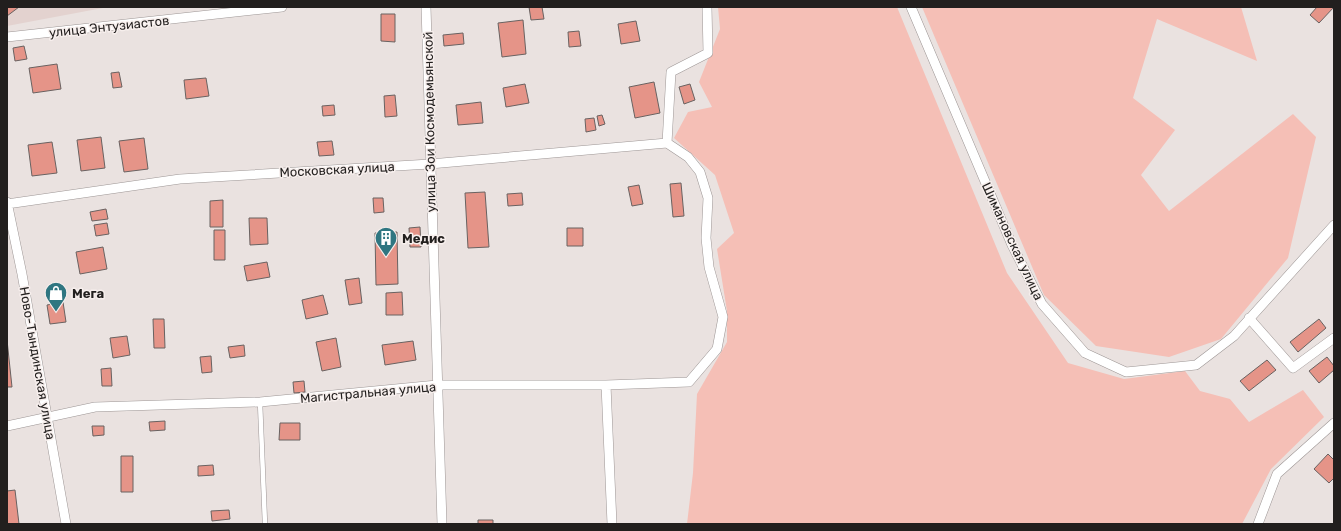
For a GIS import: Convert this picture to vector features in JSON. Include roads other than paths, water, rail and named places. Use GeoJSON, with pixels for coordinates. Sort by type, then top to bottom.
{"type":"FeatureCollection","features":[{"type":"Feature","properties":{"kind":"street","name":"улица Энтузиастов"},"geometry":{"type":"LineString","coordinates":[[7,37],[282,7]]}},
{"type":"Feature","properties":{"kind":"street","name":"улица Зои Космодемьянской"},"geometry":{"type":"LineString","coordinates":[[426,7],[442,524]]}},
{"type":"Feature","properties":{"kind":"street"},"geometry":{"type":"LineString","coordinates":[[668,143],[671,72],[708,53],[707,7]]}},
{"type":"Feature","properties":{"kind":"street","name":"Шимановская улица"},"geometry":{"type":"LineString","coordinates":[[910,7],[1012,245],[1042,304],[1085,353],[1126,372],[1196,365],[1234,336],[1334,225]]}},
{"type":"Feature","properties":{"kind":"street","name":"Московская улица"},"geometry":{"type":"LineString","coordinates":[[7,203],[180,179],[430,164],[668,143]]}},
{"type":"Feature","properties":{"kind":"street","name":"Магистральная улица"},"geometry":{"type":"LineString","coordinates":[[7,426],[95,407],[260,402],[437,385],[606,385],[689,382],[717,350],[722,317],[709,267],[706,238],[708,198],[700,172],[688,157],[668,143]]}},
{"type":"Feature","properties":{"kind":"street","name":"Ново-Тындинская улица"},"geometry":{"type":"LineString","coordinates":[[7,203],[22,274],[66,524]]}},
{"type":"Feature","properties":{"kind":"street"},"geometry":{"type":"LineString","coordinates":[[1249,318],[1292,368],[1334,338]]}},
{"type":"Feature","properties":{"kind":"street"},"geometry":{"type":"LineString","coordinates":[[606,385],[612,524]]}},
{"type":"Feature","properties":{"kind":"street"},"geometry":{"type":"LineString","coordinates":[[1258,524],[1277,474],[1334,423]]}},
{"type":"Feature","properties":{"kind":"lane"},"geometry":{"type":"LineString","coordinates":[[260,402],[265,524]]}},
{"type":"Feature","properties":{"kind":"place","name":"Медис"},"geometry":{"type":"Point","coordinates":[386,258]}},
{"type":"Feature","properties":{"kind":"place","name":"Мега"},"geometry":{"type":"Point","coordinates":[56,312]}}]}
